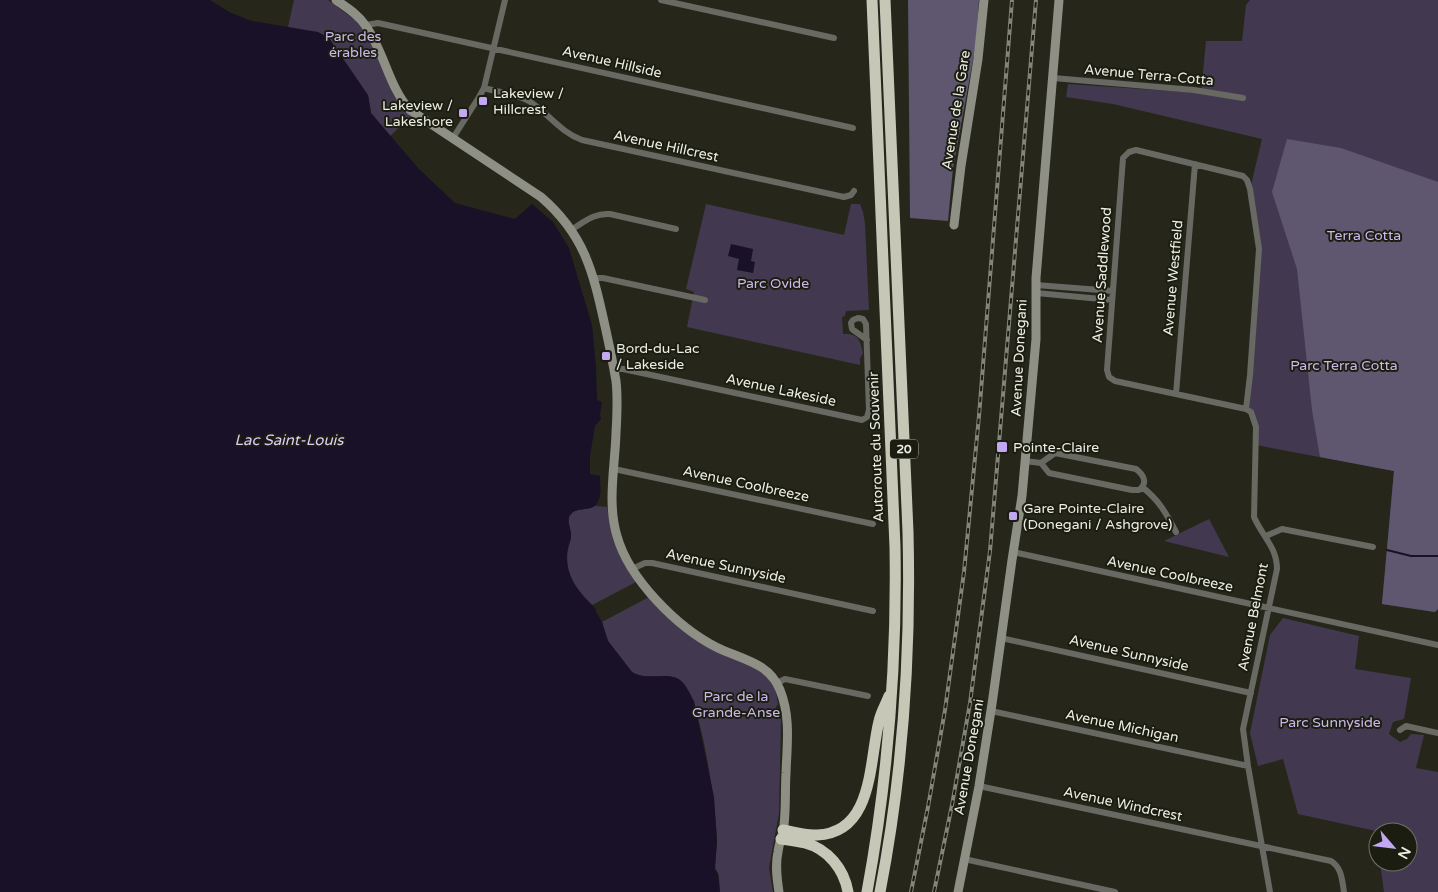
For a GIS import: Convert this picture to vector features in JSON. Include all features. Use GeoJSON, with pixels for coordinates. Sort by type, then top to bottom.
{"type":"FeatureCollection","features":[{"type":"Feature","properties":{"kind":"highway","name":"Autoroute du Souvenir"},"geometry":{"type":"LineString","coordinates":[[867,892],[883,792],[895,630],[895,547],[872,0]]}},
{"type":"Feature","properties":{"kind":"highway","name":"Autoroute du Souvenir"},"geometry":{"type":"LineString","coordinates":[[880,892],[900,751],[909,603],[908,532],[885,2]]}},
{"type":"Feature","properties":{"kind":"highway"},"geometry":{"type":"LineString","coordinates":[[782,835],[823,835],[840,829],[854,817],[866,793],[879,719],[892,687]]}},
{"type":"Feature","properties":{"kind":"highway"},"geometry":{"type":"LineString","coordinates":[[782,835],[817,847],[828,855],[841,871],[848,892]]}},
{"type":"Feature","properties":{"kind":"street"},"geometry":{"type":"LineString","coordinates":[[336,0],[366,25],[404,103],[414,113],[535,192],[554,208],[571,230],[584,252],[593,278],[614,369],[617,400],[612,496],[616,532],[622,551],[632,569],[658,602],[681,622],[715,646],[751,660],[760,666],[777,683],[786,706],[788,722],[782,835],[776,860],[778,892]]}},
{"type":"Feature","properties":{"kind":"street"},"geometry":{"type":"LineString","coordinates":[[453,138],[484,88],[505,0]]}},
{"type":"Feature","properties":{"kind":"street"},"geometry":{"type":"LineString","coordinates":[[661,0],[834,38]]}},
{"type":"Feature","properties":{"kind":"street","name":"Avenue de la Gare"},"geometry":{"type":"LineString","coordinates":[[954,225],[961,166],[977,66],[984,0]]}},
{"type":"Feature","properties":{"kind":"street","name":"Avenue Donegani"},"geometry":{"type":"LineString","coordinates":[[958,892],[979,786],[1020,514],[1036,338],[1036,289],[1059,0]]}},
{"type":"Feature","properties":{"kind":"street","name":"Avenue Hillside"},"geometry":{"type":"LineString","coordinates":[[366,25],[378,23],[853,128]]}},
{"type":"Feature","properties":{"kind":"street","name":"Avenue Terra-Cotta"},"geometry":{"type":"LineString","coordinates":[[1053,78],[1194,90],[1243,98]]}},
{"type":"Feature","properties":{"kind":"street","name":"Avenue Hillcrest"},"geometry":{"type":"LineString","coordinates":[[484,88],[525,100],[571,135],[582,140],[844,197],[851,196],[854,191]]}},
{"type":"Feature","properties":{"kind":"street","name":"Avenue Saddlewood"},"geometry":{"type":"LineString","coordinates":[[1136,150],[1195,164],[1243,176],[1247,180],[1250,189],[1259,249],[1246,409],[1115,381],[1109,377],[1107,370],[1124,158],[1128,152],[1136,150]]}},
{"type":"Feature","properties":{"kind":"street","name":"Avenue Westfield"},"geometry":{"type":"LineString","coordinates":[[1176,394],[1195,164]]}},
{"type":"Feature","properties":{"kind":"street"},"geometry":{"type":"LineString","coordinates":[[571,230],[590,218],[602,214],[610,214],[676,229]]}},
{"type":"Feature","properties":{"kind":"street"},"geometry":{"type":"LineString","coordinates":[[593,278],[603,278],[705,300]]}},
{"type":"Feature","properties":{"kind":"street"},"geometry":{"type":"LineString","coordinates":[[1036,289],[1113,291]]}},
{"type":"Feature","properties":{"kind":"street"},"geometry":{"type":"LineString","coordinates":[[1036,289],[1112,300]]}},
{"type":"Feature","properties":{"kind":"street","name":"Avenue Lakeside"},"geometry":{"type":"LineString","coordinates":[[614,369],[623,369],[862,420],[867,417],[869,410],[867,340]]}},
{"type":"Feature","properties":{"kind":"street","name":"Avenue Belmont"},"geometry":{"type":"LineString","coordinates":[[1246,409],[1251,412],[1256,427],[1254,517],[1277,558],[1277,569],[1270,608],[1243,729],[1270,892]]}},
{"type":"Feature","properties":{"kind":"street"},"geometry":{"type":"LineString","coordinates":[[1025,461],[1041,463],[1055,453],[1136,470],[1144,477],[1144,481],[1139,490],[1132,490],[1049,474],[1041,463]]}},
{"type":"Feature","properties":{"kind":"street","name":"Avenue Coolbreeze"},"geometry":{"type":"LineString","coordinates":[[614,469],[872,524]]}},
{"type":"Feature","properties":{"kind":"street"},"geometry":{"type":"LineString","coordinates":[[1142,487],[1156,498],[1176,532]]}},
{"type":"Feature","properties":{"kind":"street"},"geometry":{"type":"LineString","coordinates":[[1266,536],[1282,529],[1373,547]]}},
{"type":"Feature","properties":{"kind":"street","name":"Avenue Coolbreeze"},"geometry":{"type":"LineString","coordinates":[[1013,552],[1438,645]]}},
{"type":"Feature","properties":{"kind":"street","name":"Avenue Sunnyside"},"geometry":{"type":"LineString","coordinates":[[632,569],[644,563],[652,563],[874,611]]}},
{"type":"Feature","properties":{"kind":"street","name":"Avenue Sunnyside"},"geometry":{"type":"LineString","coordinates":[[1001,638],[1251,693]]}},
{"type":"Feature","properties":{"kind":"street"},"geometry":{"type":"LineString","coordinates":[[777,683],[786,679],[868,696]]}},
{"type":"Feature","properties":{"kind":"street","name":"Avenue Michigan"},"geometry":{"type":"LineString","coordinates":[[991,711],[1248,766]]}},
{"type":"Feature","properties":{"kind":"street"},"geometry":{"type":"LineString","coordinates":[[1400,730],[1406,726],[1438,733]]}},
{"type":"Feature","properties":{"kind":"street","name":"Avenue Windcrest"},"geometry":{"type":"LineString","coordinates":[[979,786],[1332,861],[1340,869],[1344,892]]}},
{"type":"Feature","properties":{"kind":"street"},"geometry":{"type":"LineString","coordinates":[[964,859],[1115,892]]}},
{"type":"Feature","properties":{"kind":"green space","name":"Parc des érables"},"geometry":{"type":"Polygon","coordinates":[[[294,0],[328,0],[355,20],[370,39],[394,96],[411,116],[390,136],[371,113],[368,95],[288,27],[294,0]]]}},
{"type":"Feature","properties":{"kind":"green space"},"geometry":{"type":"Polygon","coordinates":[[[908,0],[979,0],[976,44],[953,168],[948,221],[910,218],[908,0]]]}},
{"type":"Feature","properties":{"kind":"green space","name":"Parc Terra Cotta"},"geometry":{"type":"Polygon","coordinates":[[[1250,0],[1438,0],[1438,609],[1435,612],[1382,604],[1394,471],[1256,445],[1256,427],[1246,409],[1259,249],[1250,189],[1262,139],[1113,104],[1066,97],[1068,84],[1201,93],[1206,41],[1242,41],[1246,5],[1250,0]]]}},
{"type":"Feature","properties":{"kind":"green space","name":"Terra Cotta"},"geometry":{"type":"Polygon","coordinates":[[[1287,139],[1341,148],[1438,182],[1438,609],[1435,612],[1382,604],[1394,471],[1320,457],[1312,410],[1297,269],[1272,192],[1287,139]]]}},
{"type":"Feature","properties":{"kind":"green space","name":"Parc Ovide"},"geometry":{"type":"Polygon","coordinates":[[[706,204],[844,235],[851,204],[860,204],[865,224],[869,310],[846,311],[845,316],[842,317],[843,334],[855,336],[861,344],[863,353],[860,358],[860,365],[687,327],[694,292],[686,289],[706,204]]]}},
{"type":"Feature","properties":{"kind":"green space"},"geometry":{"type":"Polygon","coordinates":[[[595,506],[607,507],[616,546],[636,582],[592,605],[572,581],[567,558],[571,537],[570,516],[577,510],[595,506]]]}},
{"type":"Feature","properties":{"kind":"green space"},"geometry":{"type":"Polygon","coordinates":[[[1209,519],[1229,557],[1164,541],[1209,519]]]}},
{"type":"Feature","properties":{"kind":"green space","name":"Parc de la Grande-Anse"},"geometry":{"type":"Polygon","coordinates":[[[649,597],[692,636],[708,647],[753,667],[768,678],[774,686],[778,705],[776,706],[779,718],[781,719],[779,813],[769,868],[773,892],[720,892],[719,875],[715,866],[717,839],[711,780],[701,730],[688,690],[675,677],[645,676],[632,672],[608,641],[602,622],[649,597]]]}},
{"type":"Feature","properties":{"kind":"green space","name":"Parc Sunnyside"},"geometry":{"type":"Polygon","coordinates":[[[1283,618],[1359,636],[1355,669],[1411,678],[1404,719],[1393,722],[1389,734],[1400,742],[1407,739],[1411,734],[1424,735],[1416,768],[1438,772],[1438,892],[1384,892],[1381,872],[1418,872],[1418,822],[1368,822],[1368,829],[1298,814],[1283,759],[1258,766],[1250,733],[1270,635],[1283,618]]]}},
{"type":"Feature","properties":{"kind":"water","name":"Lac Saint-Louis"},"geometry":{"type":"Polygon","coordinates":[[[0,0],[210,0],[231,13],[252,21],[318,32],[329,38],[368,95],[371,113],[419,169],[455,203],[515,219],[532,204],[553,222],[569,248],[592,325],[597,400],[602,402],[601,419],[595,426],[590,456],[590,474],[600,476],[600,496],[595,506],[578,510],[570,515],[571,537],[567,552],[568,570],[579,591],[596,609],[608,641],[632,672],[645,676],[671,676],[676,678],[685,686],[694,701],[714,797],[717,841],[715,869],[718,874],[720,892],[0,892],[0,0]]]}},
{"type":"Feature","properties":{"kind":"water"},"geometry":{"type":"Polygon","coordinates":[[[731,244],[753,249],[751,261],[755,262],[753,273],[737,270],[739,259],[728,256],[731,244]]]}},
{"type":"Feature","properties":{"kind":"waterway"},"geometry":{"type":"LineString","coordinates":[[1387,550],[1411,556],[1438,556]]}},
{"type":"Feature","properties":{"kind":"railway"},"geometry":{"type":"LineString","coordinates":[[911,892],[945,710],[964,572],[979,416],[1012,0]]}},
{"type":"Feature","properties":{"kind":"railway"},"geometry":{"type":"LineString","coordinates":[[934,892],[970,703],[990,551],[1036,0]]}},
{"type":"Feature","properties":{"kind":"place","name":"Lakeview / Hillcrest"},"geometry":{"type":"Point","coordinates":[483,101]}},
{"type":"Feature","properties":{"kind":"place","name":"Lakeview / Lakeshore"},"geometry":{"type":"Point","coordinates":[463,113]}},
{"type":"Feature","properties":{"kind":"place","name":"Bord-du-Lac / Lakeside"},"geometry":{"type":"Point","coordinates":[606,356]}},
{"type":"Feature","properties":{"kind":"place","name":"Pointe-Claire"},"geometry":{"type":"Point","coordinates":[1002,447]}},
{"type":"Feature","properties":{"kind":"place","name":"Gare Pointe-Claire (Donegani / Ashgrove)"},"geometry":{"type":"Point","coordinates":[1013,516]}}]}
